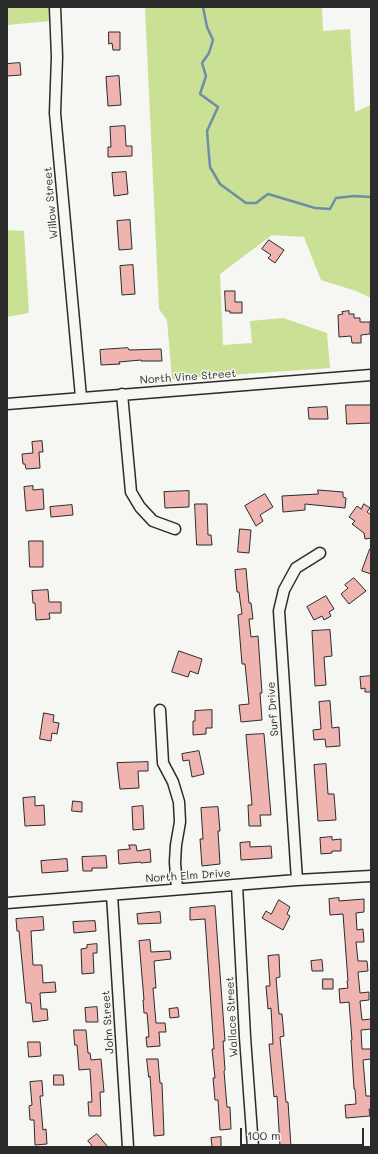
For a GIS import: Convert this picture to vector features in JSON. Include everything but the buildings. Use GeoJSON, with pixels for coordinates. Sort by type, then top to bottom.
{"type":"FeatureCollection","features":[{"type":"Feature","properties":{"kind":"street","name":"Willow Street"},"geometry":{"type":"LineString","coordinates":[[54,7],[57,57],[55,113],[81,397]]}},
{"type":"Feature","properties":{"kind":"street","name":"North Vine Street"},"geometry":{"type":"LineString","coordinates":[[7,404],[371,375]]}},
{"type":"Feature","properties":{"kind":"street"},"geometry":{"type":"LineString","coordinates":[[122,394],[131,492],[140,507],[153,521],[175,529]]}},
{"type":"Feature","properties":{"kind":"street","name":"Surf Drive"},"geometry":{"type":"LineString","coordinates":[[297,880],[279,611],[284,590],[296,568],[320,553]]}},
{"type":"Feature","properties":{"kind":"street"},"geometry":{"type":"LineString","coordinates":[[160,710],[163,763],[173,782],[179,802],[180,822],[175,862],[177,889]]}},
{"type":"Feature","properties":{"kind":"street","name":"North Elm Drive"},"geometry":{"type":"LineString","coordinates":[[7,903],[297,880],[371,876]]}},
{"type":"Feature","properties":{"kind":"street","name":"Wallace Street"},"geometry":{"type":"LineString","coordinates":[[236,885],[253,1147]]}},
{"type":"Feature","properties":{"kind":"street","name":"John Street"},"geometry":{"type":"LineString","coordinates":[[112,894],[128,1147]]}},
{"type":"Feature","properties":{"kind":"green space"},"geometry":{"type":"Polygon","coordinates":[[[7,7],[49,7],[50,21],[7,25],[7,7]]]}},
{"type":"Feature","properties":{"kind":"green space"},"geometry":{"type":"Polygon","coordinates":[[[145,7],[322,7],[323,31],[350,29],[355,112],[371,105],[371,298],[356,291],[321,280],[304,237],[272,235],[220,274],[223,345],[252,343],[250,321],[283,318],[327,333],[330,368],[172,379],[167,320],[159,309],[145,7]]]}},
{"type":"Feature","properties":{"kind":"green space"},"geometry":{"type":"Polygon","coordinates":[[[7,230],[24,231],[29,313],[7,317],[7,230]]]}},
{"type":"Feature","properties":{"kind":"waterway"},"geometry":{"type":"LineString","coordinates":[[203,7],[207,27],[213,40],[209,53],[202,63],[206,76],[200,94],[218,107],[207,131],[210,167],[220,184],[246,203],[256,203],[268,194],[315,208],[330,209],[336,198],[354,196],[371,197]]}}]}
